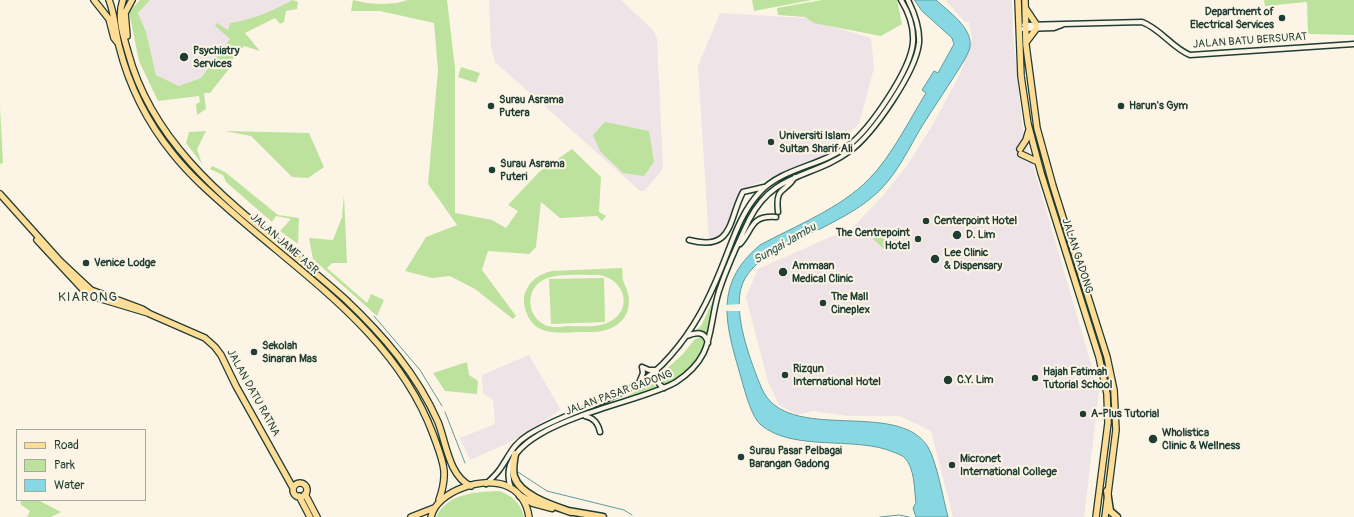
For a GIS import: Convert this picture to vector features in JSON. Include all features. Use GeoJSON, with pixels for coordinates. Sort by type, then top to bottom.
{"type":"FeatureCollection","features":[{"type":"Feature","properties":{"kind":"highway"},"geometry":{"type":"LineString","coordinates":[[515,454],[513,474],[516,481],[539,501],[571,512]]}},
{"type":"Feature","properties":{"kind":"highway"},"geometry":{"type":"LineString","coordinates":[[1107,491],[1110,510],[1117,517]]}},
{"type":"Feature","properties":{"kind":"highway"},"geometry":{"type":"LineString","coordinates":[[520,496],[541,506],[603,517]]}},
{"type":"Feature","properties":{"kind":"main road"},"geometry":{"type":"LineString","coordinates":[[94,0],[109,19],[114,38],[118,44]]}},
{"type":"Feature","properties":{"kind":"main road","name":"JALAN JAME 'ASR"},"geometry":{"type":"LineString","coordinates":[[108,0],[113,12],[118,44],[132,85],[148,118],[161,138],[186,169],[229,210],[339,303],[377,340],[395,363],[420,403],[442,461],[446,478],[440,500]]}},
{"type":"Feature","properties":{"kind":"main road","name":"JALAN JAME 'ASR"},"geometry":{"type":"LineString","coordinates":[[123,0],[120,13],[127,49],[138,83],[147,103],[162,128],[188,162],[234,205],[344,299],[401,358],[427,400],[437,421],[458,477],[471,486]]}},
{"type":"Feature","properties":{"kind":"main road"},"geometry":{"type":"LineString","coordinates":[[127,49],[128,42],[125,13],[132,0]]}},
{"type":"Feature","properties":{"kind":"main road","name":"JALAN GADONG"},"geometry":{"type":"LineString","coordinates":[[1018,0],[1021,76],[1029,129],[1056,221],[1100,356],[1107,394],[1107,434],[1096,517]]}},
{"type":"Feature","properties":{"kind":"main road","name":"JALAN GADONG"},"geometry":{"type":"LineString","coordinates":[[1025,0],[1026,45],[1037,128],[1060,212],[1107,357],[1114,390],[1116,430],[1104,517]]}},
{"type":"Feature","properties":{"kind":"main road"},"geometry":{"type":"LineString","coordinates":[[1025,7],[1036,26],[1026,45]]}},
{"type":"Feature","properties":{"kind":"main road"},"geometry":{"type":"LineString","coordinates":[[1029,129],[1026,140],[1020,151],[1038,162]]}},
{"type":"Feature","properties":{"kind":"main road","name":"JALAN DATU RATNA"},"geometry":{"type":"LineString","coordinates":[[0,194],[24,221],[36,240],[88,296],[148,313],[205,338],[215,347],[286,474],[295,486]]}},
{"type":"Feature","properties":{"kind":"main road"},"geometry":{"type":"LineString","coordinates":[[1056,221],[1060,212]]}},
{"type":"Feature","properties":{"kind":"main road"},"geometry":{"type":"LineString","coordinates":[[430,517],[440,500],[454,491],[471,486],[499,484],[511,488],[520,496],[526,506],[529,517]]}},
{"type":"Feature","properties":{"kind":"main road"},"geometry":{"type":"LineString","coordinates":[[310,517],[299,496],[295,494],[295,486],[305,486],[305,494],[317,517]]}},
{"type":"Feature","properties":{"kind":"main road"},"geometry":{"type":"LineString","coordinates":[[299,496],[305,494]]}},
{"type":"Feature","properties":{"kind":"main road"},"geometry":{"type":"LineString","coordinates":[[411,517],[434,508]]}},
{"type":"Feature","properties":{"kind":"street","name":"JALAN PASAR GADONG"},"geometry":{"type":"LineString","coordinates":[[485,484],[502,468],[514,446],[526,436],[554,420],[608,401],[639,384],[657,370],[687,336],[706,304],[746,210],[764,187],[787,174],[828,157],[848,146],[865,131],[905,68],[912,51],[912,28],[908,12],[901,0]]}},
{"type":"Feature","properties":{"kind":"street","name":"JALAN PASAR GADONG"},"geometry":{"type":"LineString","coordinates":[[511,488],[508,473],[515,454],[522,446],[537,435],[554,426],[673,384],[689,372],[701,358],[708,344],[717,297],[749,220],[763,198],[775,188],[795,177],[827,164],[851,151],[868,135],[879,121],[910,70],[918,52],[918,27],[908,0]]}},
{"type":"Feature","properties":{"kind":"street","name":"JALAN BATU BERSURAT"},"geometry":{"type":"LineString","coordinates":[[1018,27],[1036,26],[1054,28],[1062,24],[1142,22],[1150,25],[1181,51],[1190,55],[1354,44]]}},
{"type":"Feature","properties":{"kind":"street"},"geometry":{"type":"LineString","coordinates":[[737,248],[754,222],[761,218],[777,215],[778,196],[784,187],[795,177]]}},
{"type":"Feature","properties":{"kind":"street"},"geometry":{"type":"LineString","coordinates":[[689,240],[710,242],[722,238],[730,229],[743,192],[764,187]]}},
{"type":"Feature","properties":{"kind":"street"},"geometry":{"type":"LineString","coordinates":[[753,189],[758,194]]}},
{"type":"Feature","properties":{"kind":"street"},"geometry":{"type":"LineString","coordinates":[[687,336],[702,333],[707,338],[708,344]]}},
{"type":"Feature","properties":{"kind":"street"},"geometry":{"type":"LineString","coordinates":[[639,384],[643,373],[642,367],[648,370],[657,370],[656,378],[660,386],[664,388]]}},
{"type":"Feature","properties":{"kind":"street"},"geometry":{"type":"LineString","coordinates":[[584,416],[593,419],[596,422],[600,432]]}},
{"type":"Feature","properties":{"kind":"shaded area","name":"Psychiatry Services"},"geometry":{"type":"Polygon","coordinates":[[[150,0],[294,0],[262,15],[243,21],[230,23],[229,31],[215,26],[230,39],[201,78],[179,86],[156,75],[146,32],[138,13],[150,0]]]}},
{"type":"Feature","properties":{"kind":"shaded area"},"geometry":{"type":"Polygon","coordinates":[[[489,0],[621,0],[653,30],[657,39],[663,168],[644,191],[640,191],[495,62],[491,47],[489,0]]]}},
{"type":"Feature","properties":{"kind":"shaded area"},"geometry":{"type":"Polygon","coordinates":[[[945,0],[1012,0],[1013,35],[1023,131],[1099,391],[1084,517],[953,517],[931,431],[900,416],[848,416],[813,411],[797,415],[779,405],[768,382],[746,297],[758,269],[853,227],[882,197],[908,164],[932,126],[961,72],[972,39],[969,22],[965,22],[945,0]]]}},
{"type":"Feature","properties":{"kind":"shaded area","name":"Universiti Islam Sultan Sharif Ali"},"geometry":{"type":"Polygon","coordinates":[[[720,13],[804,18],[871,38],[874,68],[859,124],[817,160],[742,189],[728,230],[723,237],[709,241],[698,66],[720,13]]]}},
{"type":"Feature","properties":{"kind":"shaded area"},"geometry":{"type":"Polygon","coordinates":[[[529,355],[561,410],[512,441],[470,460],[460,438],[495,424],[493,400],[483,393],[482,375],[529,355]]]}},
{"type":"Feature","properties":{"kind":"green space"},"geometry":{"type":"Polygon","coordinates":[[[140,0],[150,0],[138,13],[146,32],[156,75],[179,86],[201,78],[230,39],[215,26],[217,23],[228,30],[230,23],[255,17],[293,0],[298,2],[297,9],[286,11],[284,22],[280,24],[275,18],[245,33],[260,51],[244,46],[231,61],[232,65],[210,93],[204,93],[206,109],[197,115],[196,104],[200,102],[199,96],[158,101],[139,61],[129,12],[140,0]]]}},
{"type":"Feature","properties":{"kind":"green space"},"geometry":{"type":"Polygon","coordinates":[[[353,0],[381,4],[397,3],[408,0],[447,0],[455,68],[455,213],[492,220],[506,228],[518,211],[508,205],[539,172],[572,149],[601,177],[599,212],[606,216],[602,221],[597,216],[560,218],[541,202],[536,247],[529,254],[488,251],[482,270],[516,316],[513,319],[475,289],[450,276],[432,278],[405,271],[426,237],[457,225],[428,184],[438,70],[434,23],[380,11],[351,11],[353,0]]]}},
{"type":"Feature","properties":{"kind":"green space"},"geometry":{"type":"Polygon","coordinates":[[[752,0],[812,0],[754,11],[752,0]]]}},
{"type":"Feature","properties":{"kind":"green space"},"geometry":{"type":"Polygon","coordinates":[[[822,0],[897,0],[902,24],[881,36],[814,23],[805,17],[778,15],[777,8],[822,0]]]}},
{"type":"Feature","properties":{"kind":"green space"},"geometry":{"type":"Polygon","coordinates":[[[1264,0],[1354,0],[1354,35],[1308,34],[1307,2],[1265,6],[1264,0]]]}},
{"type":"Feature","properties":{"kind":"green space"},"geometry":{"type":"Polygon","coordinates":[[[461,67],[480,73],[476,83],[458,77],[461,67]]]}},
{"type":"Feature","properties":{"kind":"green space"},"geometry":{"type":"Polygon","coordinates":[[[0,107],[3,163],[0,164],[0,107]]]}},
{"type":"Feature","properties":{"kind":"green space"},"geometry":{"type":"Polygon","coordinates":[[[605,122],[649,131],[654,162],[644,176],[623,173],[600,151],[593,135],[605,122]]]}},
{"type":"Feature","properties":{"kind":"green space"},"geometry":{"type":"Polygon","coordinates":[[[206,131],[197,149],[202,164],[186,143],[189,132],[206,131]]]}},
{"type":"Feature","properties":{"kind":"green space"},"geometry":{"type":"Polygon","coordinates":[[[225,131],[309,133],[324,167],[308,178],[292,177],[251,136],[225,131]]]}},
{"type":"Feature","properties":{"kind":"green space"},"geometry":{"type":"Polygon","coordinates":[[[212,166],[225,172],[278,215],[299,218],[298,244],[280,231],[291,219],[276,216],[272,222],[226,182],[223,175],[210,169],[212,166]]]}},
{"type":"Feature","properties":{"kind":"green space"},"geometry":{"type":"Polygon","coordinates":[[[344,195],[347,263],[332,263],[327,268],[367,303],[371,294],[384,300],[377,316],[313,259],[309,238],[333,240],[342,217],[344,195]]]}},
{"type":"Feature","properties":{"kind":"green space"},"geometry":{"type":"Polygon","coordinates":[[[878,233],[889,243],[884,249],[873,239],[878,233]]]}},
{"type":"Feature","properties":{"kind":"green space"},"geometry":{"type":"Polygon","coordinates":[[[622,268],[623,279],[629,301],[627,312],[616,326],[597,332],[557,333],[542,330],[531,321],[526,311],[524,301],[525,293],[532,281],[543,274],[552,271],[622,268]],[[571,275],[550,277],[545,279],[538,283],[531,295],[531,309],[539,321],[545,325],[553,327],[594,326],[609,322],[617,317],[622,310],[624,303],[620,288],[615,282],[599,275],[571,275]]]}},
{"type":"Feature","properties":{"kind":"green space"},"geometry":{"type":"Polygon","coordinates":[[[604,278],[605,322],[551,324],[549,279],[604,278]]]}},
{"type":"Feature","properties":{"kind":"green space"},"geometry":{"type":"Polygon","coordinates":[[[714,298],[709,338],[703,332],[695,331],[701,326],[714,298]]]}},
{"type":"Feature","properties":{"kind":"green space"},"geometry":{"type":"Polygon","coordinates":[[[701,337],[706,342],[701,355],[696,362],[689,370],[675,381],[662,383],[660,380],[661,374],[682,355],[695,339],[701,337]]]}},
{"type":"Feature","properties":{"kind":"green space"},"geometry":{"type":"Polygon","coordinates":[[[467,362],[469,375],[478,381],[477,394],[445,391],[433,373],[467,362]]]}},
{"type":"Feature","properties":{"kind":"green space"},"geometry":{"type":"Polygon","coordinates":[[[648,381],[657,387],[619,401],[645,386],[648,381]]]}},
{"type":"Feature","properties":{"kind":"green space"},"geometry":{"type":"Polygon","coordinates":[[[499,491],[508,495],[518,504],[524,517],[436,517],[441,509],[455,498],[472,493],[499,491]]]}},
{"type":"Feature","properties":{"kind":"green space"},"geometry":{"type":"Polygon","coordinates":[[[22,501],[40,501],[61,512],[51,517],[27,517],[30,511],[20,504],[22,501]]]}},
{"type":"Feature","properties":{"kind":"water","name":"Sungai Jambu"},"geometry":{"type":"Polygon","coordinates":[[[915,0],[936,0],[959,20],[968,33],[970,40],[969,52],[922,126],[898,168],[880,190],[867,202],[852,211],[822,228],[770,253],[751,270],[746,277],[742,285],[739,309],[744,338],[753,366],[762,389],[775,406],[794,415],[818,419],[893,425],[913,433],[928,447],[931,454],[937,471],[948,517],[916,517],[913,508],[916,503],[912,472],[908,462],[900,455],[878,447],[807,441],[790,438],[774,433],[761,425],[752,411],[745,392],[728,325],[727,308],[729,292],[734,276],[745,260],[760,245],[831,208],[845,199],[869,179],[885,160],[900,138],[926,93],[922,90],[934,71],[938,73],[954,44],[952,38],[922,11],[915,0]]]}},
{"type":"Feature","properties":{"kind":"pier"},"geometry":{"type":"Polygon","coordinates":[[[742,304],[743,311],[725,311],[725,305],[742,304]]]}},
{"type":"Feature","properties":{"kind":"waterway"},"geometry":{"type":"LineString","coordinates":[[374,316],[420,370],[442,406]]}},
{"type":"Feature","properties":{"kind":"waterway"},"geometry":{"type":"LineString","coordinates":[[445,412],[465,463]]}},
{"type":"Feature","properties":{"kind":"waterway"},"geometry":{"type":"LineString","coordinates":[[518,472],[547,491],[624,510],[632,515]]}},
{"type":"Feature","properties":{"kind":"waterway"},"geometry":{"type":"LineString","coordinates":[[880,517],[899,515],[909,517]]}},
{"type":"Feature","properties":{"kind":"place","name":"Department of Electrical Services"},"geometry":{"type":"Point","coordinates":[1282,18]}},
{"type":"Feature","properties":{"kind":"place","name":"Psychiatry Services"},"geometry":{"type":"Point","coordinates":[184,57]}},
{"type":"Feature","properties":{"kind":"place","name":"Surau Asrama Putera"},"geometry":{"type":"Point","coordinates":[491,106]}},
{"type":"Feature","properties":{"kind":"place","name":"Harun's Gym"},"geometry":{"type":"Point","coordinates":[1121,106]}},
{"type":"Feature","properties":{"kind":"place","name":"Universiti Islam Sultan Sharif Ali"},"geometry":{"type":"Point","coordinates":[771,142]}},
{"type":"Feature","properties":{"kind":"place","name":"Surau Asrama Puteri"},"geometry":{"type":"Point","coordinates":[492,170]}},
{"type":"Feature","properties":{"kind":"place","name":"Centerpoint Hotel"},"geometry":{"type":"Point","coordinates":[926,221]}},
{"type":"Feature","properties":{"kind":"place","name":"D. Lim"},"geometry":{"type":"Point","coordinates":[957,235]}},
{"type":"Feature","properties":{"kind":"place","name":"The Centrepoint Hotel"},"geometry":{"type":"Point","coordinates":[918,239]}},
{"type":"Feature","properties":{"kind":"place","name":"Lee Clinic & Dispensary"},"geometry":{"type":"Point","coordinates":[935,259]}},
{"type":"Feature","properties":{"kind":"place","name":"Venice Lodge"},"geometry":{"type":"Point","coordinates":[86,263]}},
{"type":"Feature","properties":{"kind":"place","name":"Ammaan Medical Clinic"},"geometry":{"type":"Point","coordinates":[783,272]}},
{"type":"Feature","properties":{"kind":"place","name":"The Mall Cineplex"},"geometry":{"type":"Point","coordinates":[823,303]}},
{"type":"Feature","properties":{"kind":"place","name":"Sekolah Sinaran Mas"},"geometry":{"type":"Point","coordinates":[254,352]}},
{"type":"Feature","properties":{"kind":"place","name":"Rizqun International Hotel"},"geometry":{"type":"Point","coordinates":[785,375]}},
{"type":"Feature","properties":{"kind":"place","name":"Hajah Fatimah Tutorial School"},"geometry":{"type":"Point","coordinates":[1035,378]}},
{"type":"Feature","properties":{"kind":"place","name":"C.Y. Lim"},"geometry":{"type":"Point","coordinates":[948,380]}},
{"type":"Feature","properties":{"kind":"place","name":"A-Plus Tutorial"},"geometry":{"type":"Point","coordinates":[1083,414]}},
{"type":"Feature","properties":{"kind":"place","name":"Wholistica Clinic & Wellness"},"geometry":{"type":"Point","coordinates":[1153,439]}},
{"type":"Feature","properties":{"kind":"place","name":"Surau Pasar Pelbagai Barangan Gadong"},"geometry":{"type":"Point","coordinates":[741,457]}},
{"type":"Feature","properties":{"kind":"place","name":"Micronet International College"},"geometry":{"type":"Point","coordinates":[952,465]}},
{"type":"Feature","properties":{"kind":"district","name":"KIARONG"},"geometry":{"type":"Point","coordinates":[88,298]}}]}
